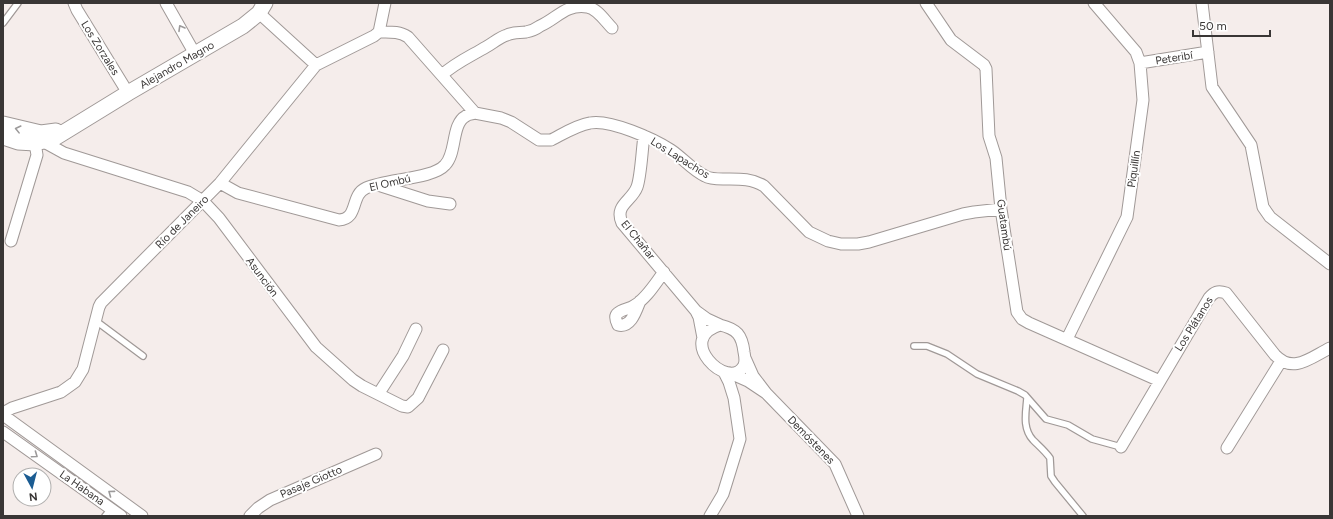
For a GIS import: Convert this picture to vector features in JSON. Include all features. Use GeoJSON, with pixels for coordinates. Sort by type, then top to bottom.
{"type":"FeatureCollection","features":[{"type":"Feature","properties":{"kind":"main road","name":"Alejandro Magno"},"geometry":{"type":"LineString","coordinates":[[83,120],[243,26],[262,8]]}},
{"type":"Feature","properties":{"kind":"main road"},"geometry":{"type":"LineString","coordinates":[[3,124],[41,133],[57,130],[83,120]]}},
{"type":"Feature","properties":{"kind":"main road"},"geometry":{"type":"LineString","coordinates":[[40,142],[53,139],[83,120]]}},
{"type":"Feature","properties":{"kind":"main road","name":"Asunción"},"geometry":{"type":"LineString","coordinates":[[3,137],[18,142],[40,142]]}},
{"type":"Feature","properties":{"kind":"street","name":"Los Zorzales"},"geometry":{"type":"LineString","coordinates":[[74,3],[128,93]]}},
{"type":"Feature","properties":{"kind":"street"},"geometry":{"type":"LineString","coordinates":[[166,3],[195,54]]}},
{"type":"Feature","properties":{"kind":"street"},"geometry":{"type":"LineString","coordinates":[[384,3],[379,32],[396,32],[408,37],[475,113]]}},
{"type":"Feature","properties":{"kind":"street","name":"Guatambú"},"geometry":{"type":"LineString","coordinates":[[926,3],[951,40],[984,65],[986,69],[989,136],[996,158],[1016,312],[1022,319],[1160,381]]}},
{"type":"Feature","properties":{"kind":"street","name":"Piquillín"},"geometry":{"type":"LineString","coordinates":[[1067,339],[1127,217],[1144,100],[1140,63],[1136,52],[1094,3]]}},
{"type":"Feature","properties":{"kind":"street"},"geometry":{"type":"LineString","coordinates":[[1202,3],[1212,87],[1251,145],[1263,207],[1270,217],[1330,264]]}},
{"type":"Feature","properties":{"kind":"street"},"geometry":{"type":"LineString","coordinates":[[442,75],[452,66],[502,37],[532,30],[552,20],[564,9],[572,7],[588,7],[596,11],[612,28]]}},
{"type":"Feature","properties":{"kind":"street"},"geometry":{"type":"LineString","coordinates":[[262,8],[316,65]]}},
{"type":"Feature","properties":{"kind":"street","name":"Río de Janeiro"},"geometry":{"type":"LineString","coordinates":[[3,414],[12,408],[61,392],[76,382],[83,369],[101,303],[220,183],[316,65],[374,36],[379,32]]}},
{"type":"Feature","properties":{"kind":"street","name":"Peteribí"},"geometry":{"type":"LineString","coordinates":[[1140,63],[1208,52]]}},
{"type":"Feature","properties":{"kind":"street","name":"Los Lapachos"},"geometry":{"type":"LineString","coordinates":[[475,113],[511,122],[539,140],[545,141],[551,140],[591,122],[615,126],[644,136],[672,151],[705,176],[712,179],[750,180],[757,182],[764,186],[809,232],[828,241],[842,244],[869,242],[963,214],[1002,209]]}},
{"type":"Feature","properties":{"kind":"street","name":"El Ombú"},"geometry":{"type":"LineString","coordinates":[[220,183],[238,193],[339,220],[346,220],[349,217],[360,191],[365,188],[433,173],[440,170],[450,159],[458,125],[461,120],[466,116],[475,113]]}},
{"type":"Feature","properties":{"kind":"street","name":"El Chañar"},"geometry":{"type":"LineString","coordinates":[[644,136],[638,186],[622,206],[620,218],[696,311],[707,320],[720,325]]}},
{"type":"Feature","properties":{"kind":"street"},"geometry":{"type":"LineString","coordinates":[[11,241],[40,142]]}},
{"type":"Feature","properties":{"kind":"street","name":"Asunción"},"geometry":{"type":"LineString","coordinates":[[40,142],[64,153],[188,192],[203,201],[219,218],[316,347],[353,380],[362,386],[402,406],[408,407],[418,398],[443,350]]}},
{"type":"Feature","properties":{"kind":"street"},"geometry":{"type":"LineString","coordinates":[[375,185],[428,201],[450,204]]}},
{"type":"Feature","properties":{"kind":"street"},"geometry":{"type":"LineString","coordinates":[[640,301],[664,272]]}},
{"type":"Feature","properties":{"kind":"street","name":"Los Plátanos"},"geometry":{"type":"LineString","coordinates":[[1121,447],[1208,298],[1216,291],[1221,291],[1229,296],[1281,361]]}},
{"type":"Feature","properties":{"kind":"street","name":"El Chañar"},"geometry":{"type":"LineString","coordinates":[[696,311],[703,338]]}},
{"type":"Feature","properties":{"kind":"street"},"geometry":{"type":"LineString","coordinates":[[703,338],[709,330],[720,325]]}},
{"type":"Feature","properties":{"kind":"street","name":"Demóstenes"},"geometry":{"type":"LineString","coordinates":[[720,325],[728,327],[739,335],[743,344],[745,358],[753,376],[766,393],[835,464],[858,516]]}},
{"type":"Feature","properties":{"kind":"street"},"geometry":{"type":"LineString","coordinates":[[378,393],[403,356],[416,329]]}},
{"type":"Feature","properties":{"kind":"street","name":"Demóstenes"},"geometry":{"type":"LineString","coordinates":[[703,338],[702,347],[704,354],[713,366],[748,381],[766,393]]}},
{"type":"Feature","properties":{"kind":"street"},"geometry":{"type":"LineString","coordinates":[[1227,448],[1281,361],[1286,364],[1298,364],[1330,348]]}},
{"type":"Feature","properties":{"kind":"street"},"geometry":{"type":"LineString","coordinates":[[710,516],[723,494],[740,439],[734,398],[727,373],[742,370],[745,358]]}},
{"type":"Feature","properties":{"kind":"street"},"geometry":{"type":"LineString","coordinates":[[734,398],[735,388],[739,384],[748,381]]}},
{"type":"Feature","properties":{"kind":"street"},"geometry":{"type":"LineString","coordinates":[[3,414],[142,516]]}},
{"type":"Feature","properties":{"kind":"street","name":"La Habana"},"geometry":{"type":"LineString","coordinates":[[3,432],[108,512],[121,516]]}},
{"type":"Feature","properties":{"kind":"street","name":"Pasaje Giotto"},"geometry":{"type":"LineString","coordinates":[[250,516],[258,508],[270,500],[376,454]]}},
{"type":"Feature","properties":{"kind":"lane"},"geometry":{"type":"LineString","coordinates":[[3,23],[18,3]]}},
{"type":"Feature","properties":{"kind":"lane"},"geometry":{"type":"LineString","coordinates":[[95,321],[143,356]]}},
{"type":"Feature","properties":{"kind":"lane"},"geometry":{"type":"LineString","coordinates":[[914,346],[927,346],[947,354],[977,374],[1018,391],[1027,398],[1046,419],[1068,425],[1092,439],[1121,447]]}},
{"type":"Feature","properties":{"kind":"lane"},"geometry":{"type":"LineString","coordinates":[[1027,398],[1025,420],[1027,430],[1032,439],[1050,458],[1051,476],[1083,516]]}}]}
